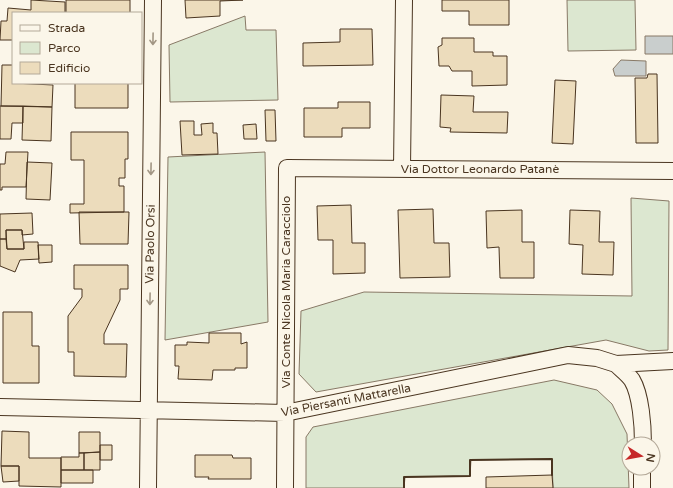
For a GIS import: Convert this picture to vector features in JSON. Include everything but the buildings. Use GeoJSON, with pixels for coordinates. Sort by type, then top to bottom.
{"type":"FeatureCollection","features":[{"type":"Feature","properties":{"kind":"street","name":"Via Paolo Orsi"},"geometry":{"type":"LineString","coordinates":[[148,488],[153,0]]}},
{"type":"Feature","properties":{"kind":"street"},"geometry":{"type":"LineString","coordinates":[[402,168],[404,0]]}},
{"type":"Feature","properties":{"kind":"street","name":"Via Dottor Leonardo Patanè"},"geometry":{"type":"LineString","coordinates":[[287,168],[673,171]]}},
{"type":"Feature","properties":{"kind":"street","name":"Via Conte Nicola Maria Caracciolo"},"geometry":{"type":"LineString","coordinates":[[285,488],[287,168]]}},
{"type":"Feature","properties":{"kind":"street","name":"Via Piersanti Mattarella"},"geometry":{"type":"LineString","coordinates":[[0,407],[285,413],[568,355],[597,358],[616,364]]}},
{"type":"Feature","properties":{"kind":"street"},"geometry":{"type":"LineString","coordinates":[[616,364],[673,361]]}},
{"type":"Feature","properties":{"kind":"street"},"geometry":{"type":"LineString","coordinates":[[616,364],[632,380],[638,394],[643,436]]}},
{"type":"Feature","properties":{"kind":"street"},"geometry":{"type":"LineString","coordinates":[[642,476],[642,488]]}},
{"type":"Feature","properties":{"kind":"green space"},"geometry":{"type":"Polygon","coordinates":[[[567,0],[635,0],[636,50],[568,51],[567,0]]]}},
{"type":"Feature","properties":{"kind":"green space"},"geometry":{"type":"Polygon","coordinates":[[[245,16],[246,30],[276,30],[278,100],[170,102],[169,45],[245,16]]]}},
{"type":"Feature","properties":{"kind":"green space"},"geometry":{"type":"Polygon","coordinates":[[[265,152],[268,322],[165,340],[168,157],[265,152]]]}},
{"type":"Feature","properties":{"kind":"green space"},"geometry":{"type":"Polygon","coordinates":[[[631,198],[669,201],[668,350],[649,351],[606,340],[316,392],[299,374],[301,311],[364,292],[632,296],[631,198]]]}},
{"type":"Feature","properties":{"kind":"green space"},"geometry":{"type":"Polygon","coordinates":[[[554,380],[597,390],[612,404],[627,434],[627,436],[621,436],[621,476],[629,476],[629,488],[553,488],[552,459],[471,460],[470,476],[405,477],[404,488],[306,488],[306,437],[313,427],[554,380]]]}},
{"type":"Feature","properties":{"kind":"shaded area"},"geometry":{"type":"Polygon","coordinates":[[[645,36],[673,36],[673,54],[645,54],[645,36]]]}},
{"type":"Feature","properties":{"kind":"shaded area"},"geometry":{"type":"Polygon","coordinates":[[[621,60],[646,61],[646,76],[615,76],[613,69],[621,60]]]}},
{"type":"Feature","properties":{"kind":"wall"},"geometry":{"type":"LineString","coordinates":[[404,488],[404,477],[470,476],[470,460],[552,459],[552,475]]}}]}
